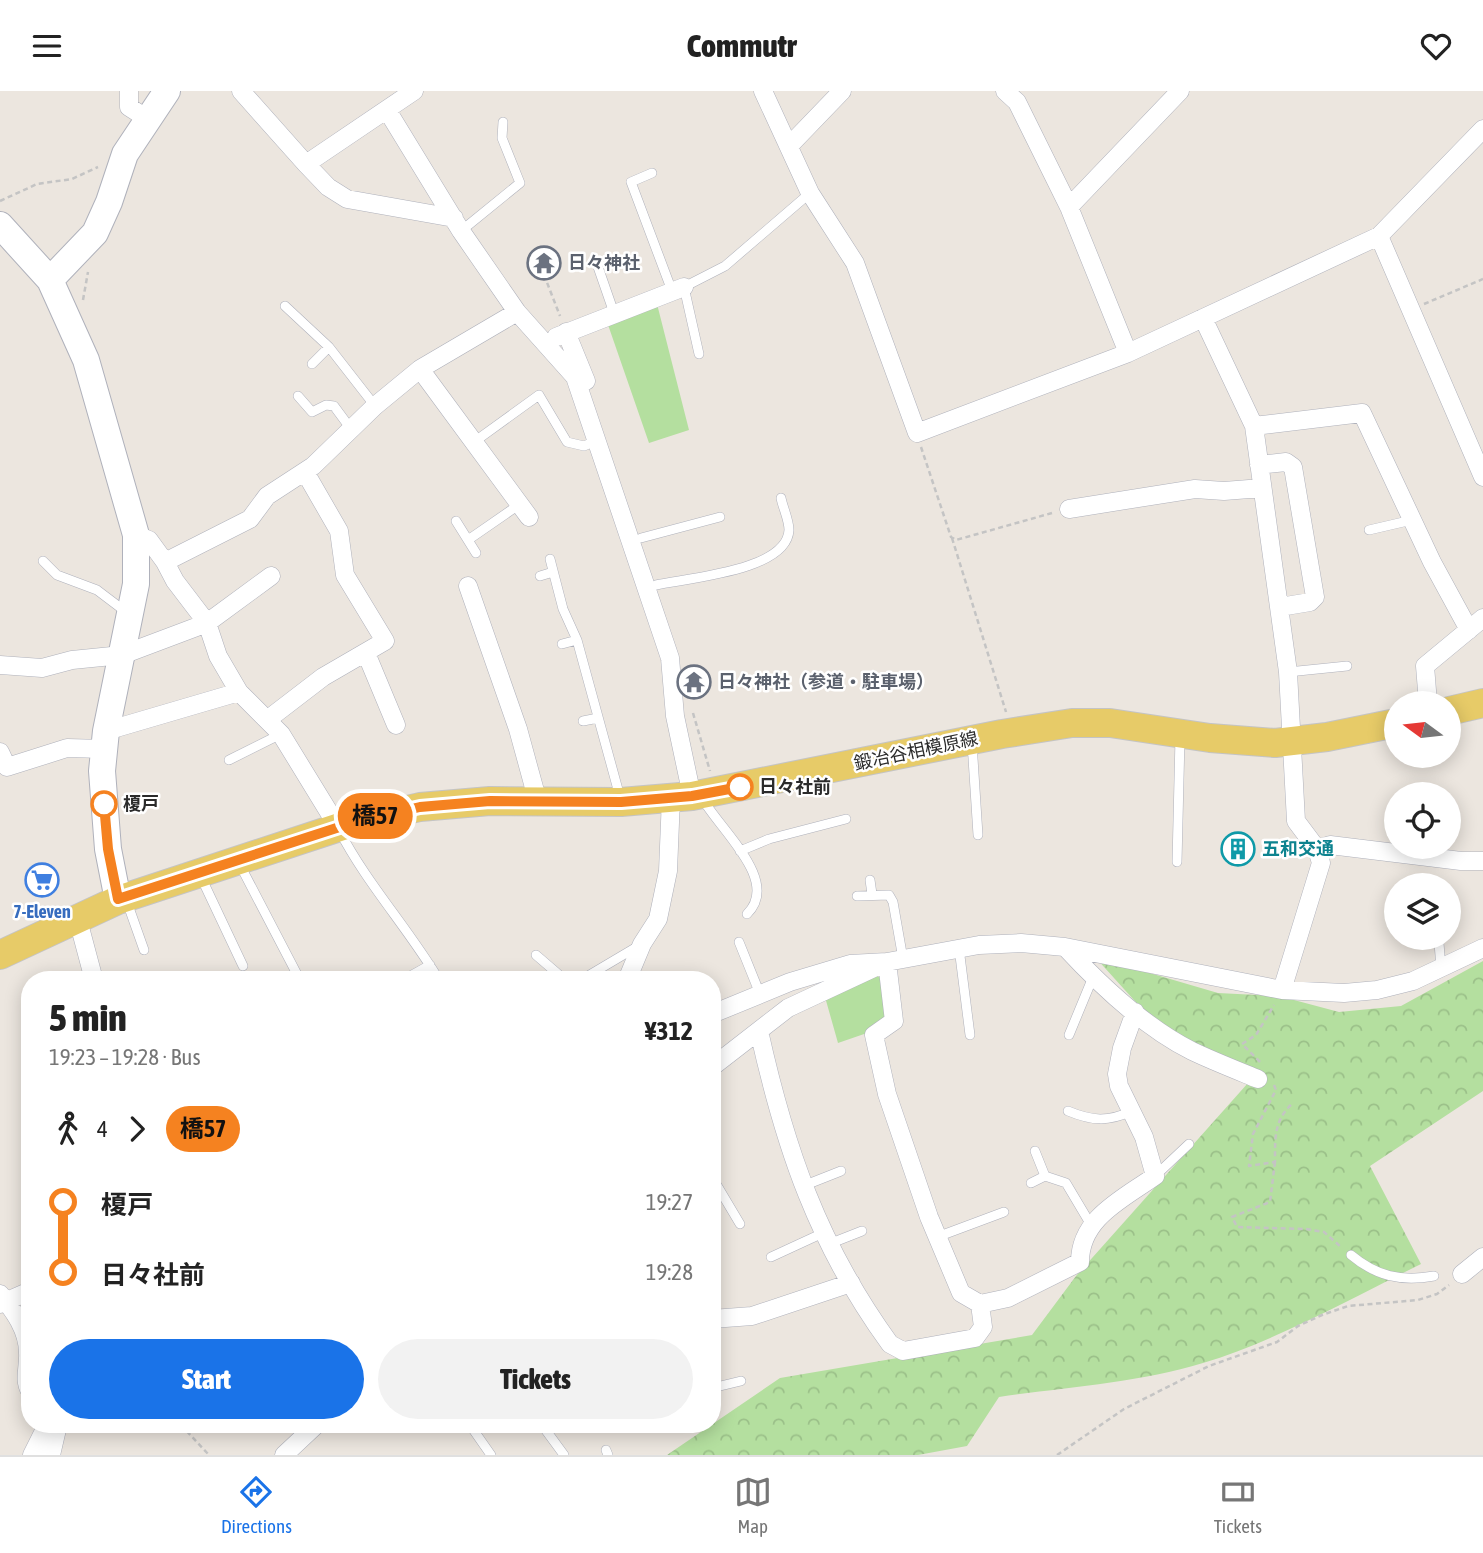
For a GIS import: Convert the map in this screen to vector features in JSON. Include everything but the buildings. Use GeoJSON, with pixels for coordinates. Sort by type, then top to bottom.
{"type":"FeatureCollection","features":[{"type":"Feature","properties":{"kind":"main road"},"geometry":{"type":"LineString","coordinates":[[1461,708],[1483,703]]}},
{"type":"Feature","properties":{"kind":"main road","name":"鍛冶谷相模原線"},"geometry":{"type":"LineString","coordinates":[[0,955],[122,898],[338,827],[420,807],[621,802],[688,796],[1012,732],[1072,723],[1110,723],[1181,733],[1291,742],[1384,725]]}},
{"type":"Feature","properties":{"kind":"street"},"geometry":{"type":"LineString","coordinates":[[129,91],[129,107],[146,118]]}},
{"type":"Feature","properties":{"kind":"street"},"geometry":{"type":"LineString","coordinates":[[50,280],[95,233],[125,154],[146,118],[167,91]]}},
{"type":"Feature","properties":{"kind":"street"},"geometry":{"type":"LineString","coordinates":[[241,91],[328,187],[347,199],[458,224]]}},
{"type":"Feature","properties":{"kind":"street"},"geometry":{"type":"LineString","coordinates":[[306,164],[414,91]]}},
{"type":"Feature","properties":{"kind":"street"},"geometry":{"type":"LineString","coordinates":[[763,91],[810,193],[855,263],[917,433],[1128,353],[1379,236],[1483,129]]}},
{"type":"Feature","properties":{"kind":"street"},"geometry":{"type":"LineString","coordinates":[[790,145],[842,91]]}},
{"type":"Feature","properties":{"kind":"street"},"geometry":{"type":"LineString","coordinates":[[1005,91],[1017,102],[1069,208],[1128,353]]}},
{"type":"Feature","properties":{"kind":"street"},"geometry":{"type":"LineString","coordinates":[[1069,208],[1180,91]]}},
{"type":"Feature","properties":{"kind":"street"},"geometry":{"type":"LineString","coordinates":[[387,110],[517,312],[544,345],[574,365]]}},
{"type":"Feature","properties":{"kind":"street"},"geometry":{"type":"LineString","coordinates":[[0,225],[50,280],[86,360],[136,535],[137,572],[105,740],[102,771],[106,829],[122,898]]}},
{"type":"Feature","properties":{"kind":"street"},"geometry":{"type":"LineString","coordinates":[[1379,236],[1483,477]]}},
{"type":"Feature","properties":{"kind":"street"},"geometry":{"type":"LineString","coordinates":[[544,345],[566,332],[678,289]]}},
{"type":"Feature","properties":{"kind":"street"},"geometry":{"type":"LineString","coordinates":[[165,562],[250,519],[267,496],[305,472],[375,406],[420,369],[517,312]]}},
{"type":"Feature","properties":{"kind":"street"},"geometry":{"type":"LineString","coordinates":[[1202,319],[1254,426],[1288,673],[1296,821],[1317,849],[1321,863],[1282,990]]}},
{"type":"Feature","properties":{"kind":"street"},"geometry":{"type":"LineString","coordinates":[[566,332],[575,377],[602,438],[651,587],[670,658],[675,691],[675,716],[688,796],[658,919],[642,944],[631,971]]}},
{"type":"Feature","properties":{"kind":"street"},"geometry":{"type":"LineString","coordinates":[[420,369],[524,510]]}},
{"type":"Feature","properties":{"kind":"street"},"geometry":{"type":"LineString","coordinates":[[1254,426],[1362,413],[1412,520],[1469,629]]}},
{"type":"Feature","properties":{"kind":"street"},"geometry":{"type":"LineString","coordinates":[[1259,465],[1286,462],[1293,467],[1315,597],[1310,602],[1280,607]]}},
{"type":"Feature","properties":{"kind":"street"},"geometry":{"type":"LineString","coordinates":[[267,720],[323,677],[385,641],[345,575],[339,531],[305,472]]}},
{"type":"Feature","properties":{"kind":"street"},"geometry":{"type":"LineString","coordinates":[[1069,509],[1195,489],[1224,491],[1262,488]]}},
{"type":"Feature","properties":{"kind":"street"},"geometry":{"type":"LineString","coordinates":[[136,535],[149,540],[165,562],[175,581],[207,623],[218,656],[239,692],[281,734],[338,827]]}},
{"type":"Feature","properties":{"kind":"street"},"geometry":{"type":"LineString","coordinates":[[0,666],[42,668],[72,660],[122,655],[207,623],[271,576]]}},
{"type":"Feature","properties":{"kind":"street"},"geometry":{"type":"LineString","coordinates":[[468,586],[481,605],[503,671],[538,802]]}},
{"type":"Feature","properties":{"kind":"street"},"geometry":{"type":"LineString","coordinates":[[1427,691],[1425,666],[1483,618]]}},
{"type":"Feature","properties":{"kind":"street"},"geometry":{"type":"LineString","coordinates":[[366,653],[388,716]]}},
{"type":"Feature","properties":{"kind":"street"},"geometry":{"type":"LineString","coordinates":[[0,752],[7,768],[67,748],[105,740],[239,692]]}},
{"type":"Feature","properties":{"kind":"street"},"geometry":{"type":"LineString","coordinates":[[1317,849],[1330,845],[1461,861],[1483,860]]}},
{"type":"Feature","properties":{"kind":"street"},"geometry":{"type":"LineString","coordinates":[[78,920],[92,971]]}},
{"type":"Feature","properties":{"kind":"street"},"geometry":{"type":"LineString","coordinates":[[721,1010],[756,995],[850,964],[895,960],[959,948],[1021,943],[1065,947],[1282,990],[1332,993],[1377,990],[1441,970],[1483,948]]}},
{"type":"Feature","properties":{"kind":"street"},"geometry":{"type":"LineString","coordinates":[[1065,947],[1093,977],[1135,1012],[1190,1050],[1258,1079]]}},
{"type":"Feature","properties":{"kind":"street"},"geometry":{"type":"LineString","coordinates":[[721,1060],[788,1008],[895,960]]}},
{"type":"Feature","properties":{"kind":"street"},"geometry":{"type":"LineString","coordinates":[[895,960],[894,1021],[874,1035],[887,1094],[937,1237],[961,1293],[980,1304],[1008,1298],[1080,1262],[1080,1249],[1091,1225],[1107,1209],[1155,1176],[1144,1137],[1119,1086],[1117,1074],[1122,1048],[1135,1012]]}},
{"type":"Feature","properties":{"kind":"street"},"geometry":{"type":"LineString","coordinates":[[756,995],[760,1029],[778,1116],[803,1187],[826,1239],[890,1344],[903,1351],[975,1338],[983,1327],[980,1304]]}},
{"type":"Feature","properties":{"kind":"street"},"geometry":{"type":"LineString","coordinates":[[1462,1274],[1483,1257]]}},
{"type":"Feature","properties":{"kind":"street"},"geometry":{"type":"LineString","coordinates":[[721,1319],[752,1317],[851,1283]]}},
{"type":"Feature","properties":{"kind":"street"},"geometry":{"type":"LineString","coordinates":[[2,1300],[21,1294]]}},
{"type":"Feature","properties":{"kind":"street"},"geometry":{"type":"LineString","coordinates":[[2,1300],[13,1307],[21,1326]]}},
{"type":"Feature","properties":{"kind":"street"},"geometry":{"type":"LineString","coordinates":[[32,1455],[43,1433]]}},
{"type":"Feature","properties":{"kind":"street"},"geometry":{"type":"LineString","coordinates":[[51,1455],[56,1433]]}},
{"type":"Feature","properties":{"kind":"street"},"geometry":{"type":"LineString","coordinates":[[284,1455],[307,1433]]}},
{"type":"Feature","properties":{"kind":"lane"},"geometry":{"type":"LineString","coordinates":[[458,224],[520,183],[502,138],[503,122]]}},
{"type":"Feature","properties":{"kind":"lane"},"geometry":{"type":"LineString","coordinates":[[652,173],[631,182],[678,289],[699,354]]}},
{"type":"Feature","properties":{"kind":"lane"},"geometry":{"type":"LineString","coordinates":[[678,289],[725,266],[810,193]]}},
{"type":"Feature","properties":{"kind":"lane"},"geometry":{"type":"LineString","coordinates":[[597,264],[614,313]]}},
{"type":"Feature","properties":{"kind":"lane"},"geometry":{"type":"LineString","coordinates":[[285,306],[329,347],[375,406]]}},
{"type":"Feature","properties":{"kind":"lane"},"geometry":{"type":"LineString","coordinates":[[312,364],[329,347]]}},
{"type":"Feature","properties":{"kind":"lane"},"geometry":{"type":"LineString","coordinates":[[474,442],[539,395],[567,442],[584,446],[602,438]]}},
{"type":"Feature","properties":{"kind":"lane"},"geometry":{"type":"LineString","coordinates":[[298,396],[312,412],[326,405],[334,406],[351,429]]}},
{"type":"Feature","properties":{"kind":"lane"},"geometry":{"type":"LineString","coordinates":[[651,587],[765,562],[784,542],[789,531],[781,498]]}},
{"type":"Feature","properties":{"kind":"lane"},"geometry":{"type":"LineString","coordinates":[[468,540],[524,510]]}},
{"type":"Feature","properties":{"kind":"lane"},"geometry":{"type":"LineString","coordinates":[[636,539],[720,517]]}},
{"type":"Feature","properties":{"kind":"lane"},"geometry":{"type":"LineString","coordinates":[[1369,530],[1412,520]]}},
{"type":"Feature","properties":{"kind":"lane"},"geometry":{"type":"LineString","coordinates":[[456,521],[476,552]]}},
{"type":"Feature","properties":{"kind":"lane"},"geometry":{"type":"LineString","coordinates":[[550,559],[563,609],[577,640],[621,802]]}},
{"type":"Feature","properties":{"kind":"lane"},"geometry":{"type":"LineString","coordinates":[[43,561],[57,575],[97,590],[129,615]]}},
{"type":"Feature","properties":{"kind":"lane"},"geometry":{"type":"LineString","coordinates":[[540,576],[553,572]]}},
{"type":"Feature","properties":{"kind":"lane"},"geometry":{"type":"LineString","coordinates":[[562,643],[577,640]]}},
{"type":"Feature","properties":{"kind":"lane"},"geometry":{"type":"LineString","coordinates":[[1288,673],[1347,666]]}},
{"type":"Feature","properties":{"kind":"lane"},"geometry":{"type":"LineString","coordinates":[[583,721],[598,718]]}},
{"type":"Feature","properties":{"kind":"lane"},"geometry":{"type":"LineString","coordinates":[[1177,862],[1181,733]]}},
{"type":"Feature","properties":{"kind":"lane"},"geometry":{"type":"LineString","coordinates":[[229,760],[281,734]]}},
{"type":"Feature","properties":{"kind":"lane"},"geometry":{"type":"LineString","coordinates":[[971,740],[978,835]]}},
{"type":"Feature","properties":{"kind":"lane"},"geometry":{"type":"LineString","coordinates":[[688,796],[713,816],[740,851],[758,881],[756,906],[747,914]]}},
{"type":"Feature","properties":{"kind":"lane"},"geometry":{"type":"LineString","coordinates":[[740,851],[769,839],[846,819]]}},
{"type":"Feature","properties":{"kind":"lane"},"geometry":{"type":"LineString","coordinates":[[338,827],[369,883],[400,921],[434,971]]}},
{"type":"Feature","properties":{"kind":"lane"},"geometry":{"type":"LineString","coordinates":[[237,860],[295,971]]}},
{"type":"Feature","properties":{"kind":"lane"},"geometry":{"type":"LineString","coordinates":[[199,873],[243,966]]}},
{"type":"Feature","properties":{"kind":"lane"},"geometry":{"type":"LineString","coordinates":[[870,880],[872,894]]}},
{"type":"Feature","properties":{"kind":"lane"},"geometry":{"type":"LineString","coordinates":[[857,896],[889,895],[893,902],[895,960]]}},
{"type":"Feature","properties":{"kind":"lane"},"geometry":{"type":"LineString","coordinates":[[122,898],[144,950]]}},
{"type":"Feature","properties":{"kind":"lane"},"geometry":{"type":"LineString","coordinates":[[739,942],[756,995]]}},
{"type":"Feature","properties":{"kind":"lane"},"geometry":{"type":"LineString","coordinates":[[596,971],[642,944]]}},
{"type":"Feature","properties":{"kind":"lane"},"geometry":{"type":"LineString","coordinates":[[959,948],[970,1035]]}},
{"type":"Feature","properties":{"kind":"lane"},"geometry":{"type":"LineString","coordinates":[[1440,950],[1441,970]]}},
{"type":"Feature","properties":{"kind":"lane"},"geometry":{"type":"LineString","coordinates":[[536,955],[555,971]]}},
{"type":"Feature","properties":{"kind":"lane"},"geometry":{"type":"LineString","coordinates":[[419,971],[430,965]]}},
{"type":"Feature","properties":{"kind":"lane"},"geometry":{"type":"LineString","coordinates":[[1069,1035],[1093,977]]}},
{"type":"Feature","properties":{"kind":"lane"},"geometry":{"type":"LineString","coordinates":[[1068,1111],[1097,1120],[1114,1120],[1132,1111]]}},
{"type":"Feature","properties":{"kind":"lane"},"geometry":{"type":"LineString","coordinates":[[1155,1176],[1189,1144]]}},
{"type":"Feature","properties":{"kind":"lane"},"geometry":{"type":"LineString","coordinates":[[1035,1151],[1045,1177]]}},
{"type":"Feature","properties":{"kind":"lane"},"geometry":{"type":"LineString","coordinates":[[803,1187],[841,1171]]}},
{"type":"Feature","properties":{"kind":"lane"},"geometry":{"type":"LineString","coordinates":[[1031,1183],[1045,1177],[1066,1183],[1091,1225]]}},
{"type":"Feature","properties":{"kind":"lane"},"geometry":{"type":"LineString","coordinates":[[721,1192],[740,1224]]}},
{"type":"Feature","properties":{"kind":"lane"},"geometry":{"type":"LineString","coordinates":[[937,1237],[1004,1212]]}},
{"type":"Feature","properties":{"kind":"lane"},"geometry":{"type":"LineString","coordinates":[[771,1257],[826,1239],[862,1231]]}},
{"type":"Feature","properties":{"kind":"lane"},"geometry":{"type":"LineString","coordinates":[[1351,1255],[1370,1271],[1385,1276],[1419,1279],[1434,1276]]}},
{"type":"Feature","properties":{"kind":"lane"},"geometry":{"type":"LineString","coordinates":[[721,1386],[740,1381]]}},
{"type":"Feature","properties":{"kind":"lane"},"geometry":{"type":"LineString","coordinates":[[476,1433],[491,1455]]}},
{"type":"Feature","properties":{"kind":"lane"},"geometry":{"type":"LineString","coordinates":[[548,1433],[564,1455]]}},
{"type":"Feature","properties":{"kind":"path"},"geometry":{"type":"LineString","coordinates":[[0,201],[37,184],[72,179],[102,165]]}},
{"type":"Feature","properties":{"kind":"path"},"geometry":{"type":"LineString","coordinates":[[82,306],[90,261]]}},
{"type":"Feature","properties":{"kind":"path"},"geometry":{"type":"LineString","coordinates":[[541,267],[558,313]]}},
{"type":"Feature","properties":{"kind":"path"},"geometry":{"type":"LineString","coordinates":[[1411,309],[1483,279]]}},
{"type":"Feature","properties":{"kind":"path"},"geometry":{"type":"LineString","coordinates":[[917,433],[1012,732]]}},
{"type":"Feature","properties":{"kind":"path"},"geometry":{"type":"LineString","coordinates":[[951,537],[962,539],[1030,516],[1069,509]]}},
{"type":"Feature","properties":{"kind":"path"},"geometry":{"type":"LineString","coordinates":[[689,702],[707,761]]}},
{"type":"Feature","properties":{"kind":"path"},"geometry":{"type":"LineString","coordinates":[[1275,1162],[1270,1202],[1232,1217],[1237,1227],[1324,1232],[1351,1255]]}},
{"type":"Feature","properties":{"kind":"path"},"geometry":{"type":"LineString","coordinates":[[1058,1455],[1125,1409],[1209,1366],[1278,1342],[1298,1326],[1322,1315],[1348,1305],[1419,1300],[1437,1294],[1462,1274]]}},
{"type":"Feature","properties":{"kind":"path"},"geometry":{"type":"LineString","coordinates":[[188,1433],[209,1455]]}},
{"type":"Feature","properties":{"kind":"green space"},"geometry":{"type":"Polygon","coordinates":[[[656,300],[689,430],[649,443],[606,319],[656,300]]]}},
{"type":"Feature","properties":{"kind":"green space"},"geometry":{"type":"Polygon","coordinates":[[[1095,957],[1218,993],[1279,996],[1339,1012],[1401,1006],[1483,961],[1483,1091],[1370,1166],[1421,1264],[1286,1331],[1203,1363],[1128,1380],[999,1397],[967,1446],[918,1455],[667,1455],[699,1433],[721,1433],[721,1418],[780,1378],[1032,1335],[1076,1276],[1248,1083],[1171,1041],[1095,957]]]}},
{"type":"Feature","properties":{"kind":"green space"},"geometry":{"type":"Polygon","coordinates":[[[876,976],[884,978],[889,1016],[867,1033],[838,1043],[825,997],[876,976]]]}},
{"type":"Feature","properties":{"kind":"bus line","name":"橋57"},"geometry":{"type":"LineString","coordinates":[[104,804],[108,849],[118,899],[355,822],[420,807],[490,801],[621,802],[692,796],[740,787]]}},
{"type":"Feature","properties":{"kind":"place","name":"日々神社"},"geometry":{"type":"Point","coordinates":[544,263]}},
{"type":"Feature","properties":{"kind":"place","name":"日々神社（参道・駐車場）"},"geometry":{"type":"Point","coordinates":[694,682]}},
{"type":"Feature","properties":{"kind":"place","name":"日々社前"},"geometry":{"type":"Point","coordinates":[740,787]}},
{"type":"Feature","properties":{"kind":"place","name":"榎戸"},"geometry":{"type":"Point","coordinates":[104,804]}},
{"type":"Feature","properties":{"kind":"place","name":"五和交通"},"geometry":{"type":"Point","coordinates":[1238,849]}},
{"type":"Feature","properties":{"kind":"place","name":"7-Eleven"},"geometry":{"type":"Point","coordinates":[42,880]}}]}
